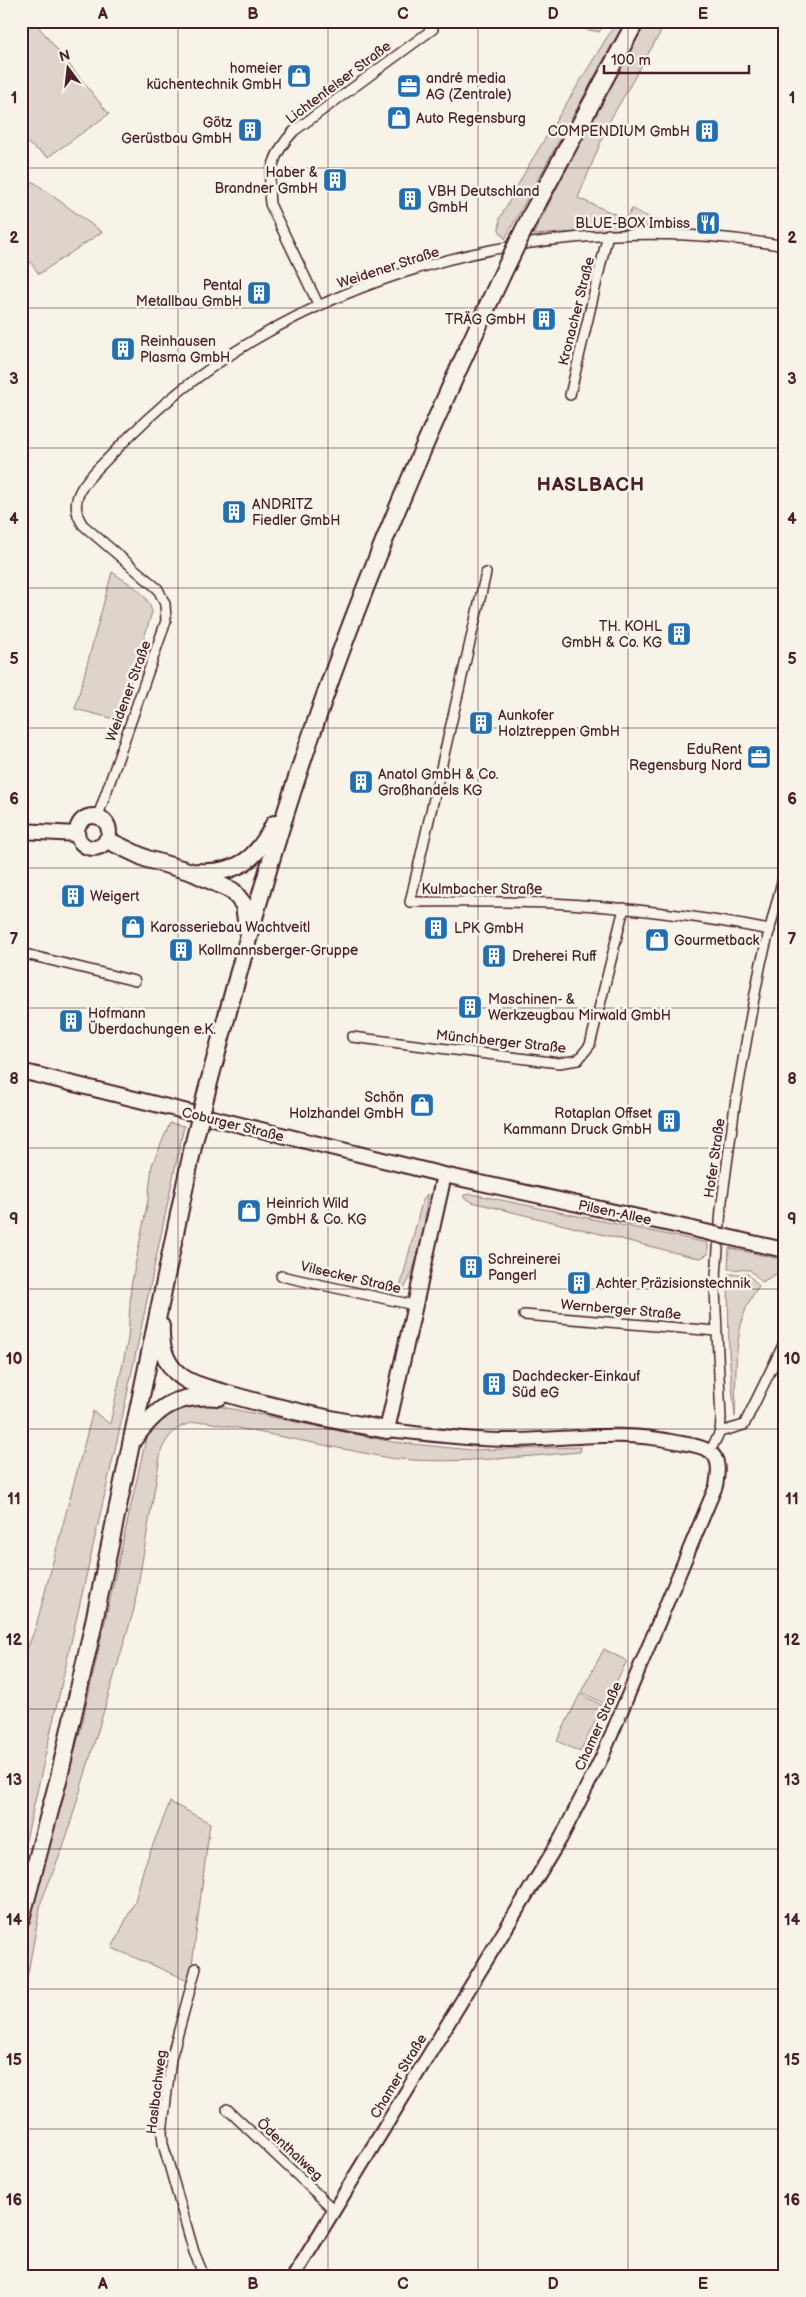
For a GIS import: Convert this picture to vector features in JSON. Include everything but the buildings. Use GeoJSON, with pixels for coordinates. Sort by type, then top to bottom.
{"type":"FeatureCollection","features":[{"type":"Feature","properties":{"kind":"highway"},"geometry":{"type":"LineString","coordinates":[[21,1919],[63,1757],[92,1631],[194,1142],[247,940],[295,785],[342,648],[384,538],[448,389],[531,215],[636,21]]}},
{"type":"Feature","properties":{"kind":"highway"},"geometry":{"type":"LineString","coordinates":[[192,872],[219,872],[246,862],[266,842],[295,785]]}},
{"type":"Feature","properties":{"kind":"highway"},"geometry":{"type":"LineString","coordinates":[[107,840],[147,859],[192,872],[221,884],[239,898],[247,916],[247,940]]}},
{"type":"Feature","properties":{"kind":"highway"},"geometry":{"type":"LineString","coordinates":[[161,1299],[160,1334],[168,1363],[183,1378],[194,1384],[246,1399],[334,1420],[387,1430]]}},
{"type":"Feature","properties":{"kind":"highway"},"geometry":{"type":"LineString","coordinates":[[131,1442],[156,1412],[180,1399],[202,1396],[246,1399]]}},
{"type":"Feature","properties":{"kind":"main road"},"geometry":{"type":"LineString","coordinates":[[88,816],[98,816],[109,827],[107,840],[99,847],[89,848],[81,843],[77,834],[80,821],[88,816]]}},
{"type":"Feature","properties":{"kind":"main road"},"geometry":{"type":"LineString","coordinates":[[21,831],[77,834]]}},
{"type":"Feature","properties":{"kind":"main road","name":"Coburger Straße"},"geometry":{"type":"LineString","coordinates":[[21,1071],[444,1175]]}},
{"type":"Feature","properties":{"kind":"main road"},"geometry":{"type":"LineString","coordinates":[[387,1430],[444,1175]]}},
{"type":"Feature","properties":{"kind":"main road","name":"Pilsen-Allee"},"geometry":{"type":"LineString","coordinates":[[444,1175],[785,1250]]}},
{"type":"Feature","properties":{"kind":"street","name":"Lichtenfelser Straße"},"geometry":{"type":"LineString","coordinates":[[319,306],[270,204],[269,191],[272,162],[279,149],[294,131],[432,29]]}},
{"type":"Feature","properties":{"kind":"street","name":"Weidener Straße"},"geometry":{"type":"LineString","coordinates":[[98,816],[166,621],[165,604],[158,589],[147,578],[83,526],[77,517],[74,506],[80,491],[98,469],[135,430],[182,389],[250,343],[319,306],[376,283],[451,260],[533,243],[608,234],[687,234],[785,246]]}},
{"type":"Feature","properties":{"kind":"street","name":"Kronacher Straße"},"geometry":{"type":"LineString","coordinates":[[570,395],[608,234]]}},
{"type":"Feature","properties":{"kind":"street","name":"Kulmbacher Straße"},"geometry":{"type":"LineString","coordinates":[[486,573],[410,902],[542,903],[624,908],[706,918],[770,930]]}},
{"type":"Feature","properties":{"kind":"street","name":"Hofer Straße"},"geometry":{"type":"LineString","coordinates":[[720,1432],[715,1289],[718,1236],[735,1105],[761,963],[785,870]]}},
{"type":"Feature","properties":{"kind":"street","name":"Münchberger Straße"},"geometry":{"type":"LineString","coordinates":[[352,1037],[559,1063],[578,1060],[590,1045],[624,908]]}},
{"type":"Feature","properties":{"kind":"street"},"geometry":{"type":"LineString","coordinates":[[21,953],[135,981]]}},
{"type":"Feature","properties":{"kind":"street","name":"Vilsecker Straße"},"geometry":{"type":"LineString","coordinates":[[281,1276],[414,1305]]}},
{"type":"Feature","properties":{"kind":"street","name":"Wernberger Straße"},"geometry":{"type":"LineString","coordinates":[[524,1315],[716,1331]]}},
{"type":"Feature","properties":{"kind":"street"},"geometry":{"type":"LineString","coordinates":[[387,1430],[508,1440],[590,1435],[634,1436],[669,1440],[710,1451],[720,1432],[744,1425],[785,1341]]}},
{"type":"Feature","properties":{"kind":"street","name":"Chamer Straße"},"geometry":{"type":"LineString","coordinates":[[294,2276],[561,1838],[582,1799],[602,1757],[716,1486],[718,1466],[710,1451]]}},
{"type":"Feature","properties":{"kind":"street","name":"Haslbachweg"},"geometry":{"type":"LineString","coordinates":[[196,1968],[172,2059],[162,2133],[163,2144],[194,2252],[204,2276]]}},
{"type":"Feature","properties":{"kind":"street","name":"Ödenthalweg"},"geometry":{"type":"LineString","coordinates":[[227,2109],[334,2210]]}},
{"type":"Feature","properties":{"kind":"shaded area"},"geometry":{"type":"Polygon","coordinates":[[[21,21],[34,21],[109,114],[48,157],[21,139],[21,21]]]}},
{"type":"Feature","properties":{"kind":"shaded area"},"geometry":{"type":"Polygon","coordinates":[[[566,21],[606,21],[599,32],[579,28],[566,21]]]}},
{"type":"Feature","properties":{"kind":"shaded area"},"geometry":{"type":"Polygon","coordinates":[[[617,21],[625,21],[505,239],[499,230],[500,218],[530,163],[617,21]]]}},
{"type":"Feature","properties":{"kind":"shaded area"},"geometry":{"type":"Polygon","coordinates":[[[647,21],[667,21],[609,122],[578,198],[626,219],[632,209],[654,220],[679,222],[679,225],[533,235],[603,97],[647,21]]]}},
{"type":"Feature","properties":{"kind":"shaded area"},"geometry":{"type":"Polygon","coordinates":[[[25,178],[35,183],[102,232],[39,274],[28,259],[21,270],[21,179],[25,178]]]}},
{"type":"Feature","properties":{"kind":"shaded area"},"geometry":{"type":"Polygon","coordinates":[[[112,572],[142,593],[152,612],[119,720],[75,709],[112,572]]]}},
{"type":"Feature","properties":{"kind":"shaded area"},"geometry":{"type":"Polygon","coordinates":[[[170,1123],[184,1126],[121,1423],[21,1862],[21,1685],[26,1652],[36,1626],[93,1411],[110,1424],[128,1339],[131,1286],[148,1200],[152,1165],[170,1123]]]}},
{"type":"Feature","properties":{"kind":"shaded area"},"geometry":{"type":"Polygon","coordinates":[[[427,1194],[423,1231],[415,1263],[405,1287],[399,1292],[422,1202],[427,1194]]]}},
{"type":"Feature","properties":{"kind":"shaded area"},"geometry":{"type":"Polygon","coordinates":[[[472,1194],[708,1243],[708,1254],[701,1258],[693,1257],[472,1202],[464,1198],[464,1195],[472,1194]]]}},
{"type":"Feature","properties":{"kind":"shaded area"},"geometry":{"type":"Polygon","coordinates":[[[729,1248],[785,1260],[785,1269],[762,1282],[750,1270],[728,1269],[729,1248]]]}},
{"type":"Feature","properties":{"kind":"shaded area"},"geometry":{"type":"Polygon","coordinates":[[[728,1274],[748,1274],[759,1286],[750,1300],[740,1331],[737,1348],[735,1417],[729,1353],[728,1274]]]}},
{"type":"Feature","properties":{"kind":"shaded area"},"geometry":{"type":"Polygon","coordinates":[[[196,1404],[213,1405],[393,1442],[472,1450],[581,1447],[580,1452],[437,1461],[389,1458],[207,1422],[185,1425],[169,1437],[161,1451],[134,1609],[64,1845],[41,1902],[21,2011],[21,1951],[81,1728],[145,1443],[154,1425],[164,1415],[196,1404]]]}},
{"type":"Feature","properties":{"kind":"shaded area"},"geometry":{"type":"Polygon","coordinates":[[[604,1649],[627,1661],[605,1704],[581,1692],[604,1649]]]}},
{"type":"Feature","properties":{"kind":"shaded area"},"geometry":{"type":"Polygon","coordinates":[[[580,1694],[603,1706],[580,1752],[557,1741],[580,1694]]]}},
{"type":"Feature","properties":{"kind":"shaded area"},"geometry":{"type":"Polygon","coordinates":[[[170,1802],[210,1823],[190,1981],[112,1948],[135,1901],[144,1867],[170,1802]]]}},
{"type":"Feature","properties":{"kind":"place","name":"homeier küchentechnik GmbH"},"geometry":{"type":"Point","coordinates":[299,76]}},
{"type":"Feature","properties":{"kind":"place","name":"andré media AG (Zentrale)"},"geometry":{"type":"Point","coordinates":[409,86]}},
{"type":"Feature","properties":{"kind":"place","name":"Auto Regensburg"},"geometry":{"type":"Point","coordinates":[399,118]}},
{"type":"Feature","properties":{"kind":"place","name":"Götz Gerüstbau GmbH"},"geometry":{"type":"Point","coordinates":[250,130]}},
{"type":"Feature","properties":{"kind":"place","name":"COMPENDIUM GmbH"},"geometry":{"type":"Point","coordinates":[707,131]}},
{"type":"Feature","properties":{"kind":"place","name":"Haber & Brandner GmbH"},"geometry":{"type":"Point","coordinates":[335,180]}},
{"type":"Feature","properties":{"kind":"place","name":"VBH Deutschland GmbH"},"geometry":{"type":"Point","coordinates":[410,199]}},
{"type":"Feature","properties":{"kind":"place","name":"BLUE-BOX Imbiss"},"geometry":{"type":"Point","coordinates":[708,223]}},
{"type":"Feature","properties":{"kind":"place","name":"Pental Metallbau GmbH"},"geometry":{"type":"Point","coordinates":[259,293]}},
{"type":"Feature","properties":{"kind":"place","name":"TRÄG GmbH"},"geometry":{"type":"Point","coordinates":[544,319]}},
{"type":"Feature","properties":{"kind":"place","name":"Reinhausen Plasma GmbH"},"geometry":{"type":"Point","coordinates":[123,349]}},
{"type":"Feature","properties":{"kind":"place","name":"ANDRITZ Fiedler GmbH"},"geometry":{"type":"Point","coordinates":[234,512]}},
{"type":"Feature","properties":{"kind":"place","name":"TH. KOHL GmbH & Co. KG"},"geometry":{"type":"Point","coordinates":[679,634]}},
{"type":"Feature","properties":{"kind":"place","name":"Aunkofer Holztreppen GmbH"},"geometry":{"type":"Point","coordinates":[481,723]}},
{"type":"Feature","properties":{"kind":"place","name":"EduRent Regensburg Nord"},"geometry":{"type":"Point","coordinates":[759,757]}},
{"type":"Feature","properties":{"kind":"place","name":"Anatol GmbH & Co. Großhandels KG"},"geometry":{"type":"Point","coordinates":[361,782]}},
{"type":"Feature","properties":{"kind":"place","name":"Weigert"},"geometry":{"type":"Point","coordinates":[73,896]}},
{"type":"Feature","properties":{"kind":"place","name":"Karosseriebau Wachtveitl"},"geometry":{"type":"Point","coordinates":[133,927]}},
{"type":"Feature","properties":{"kind":"place","name":"LPK GmbH"},"geometry":{"type":"Point","coordinates":[436,928]}},
{"type":"Feature","properties":{"kind":"place","name":"Gourmetback"},"geometry":{"type":"Point","coordinates":[657,940]}},
{"type":"Feature","properties":{"kind":"place","name":"Kollmannsberger-Gruppe"},"geometry":{"type":"Point","coordinates":[181,950]}},
{"type":"Feature","properties":{"kind":"place","name":"Dreherei Ruff"},"geometry":{"type":"Point","coordinates":[494,956]}},
{"type":"Feature","properties":{"kind":"place","name":"Maschinen- & Werkzeugbau Mirwald GmbH"},"geometry":{"type":"Point","coordinates":[470,1007]}},
{"type":"Feature","properties":{"kind":"place","name":"Hofmann Überdachungen e.K."},"geometry":{"type":"Point","coordinates":[71,1021]}},
{"type":"Feature","properties":{"kind":"place","name":"Schön Holzhandel GmbH"},"geometry":{"type":"Point","coordinates":[422,1105]}},
{"type":"Feature","properties":{"kind":"place","name":"Rotaplan Offset Kammann Druck GmbH"},"geometry":{"type":"Point","coordinates":[669,1121]}},
{"type":"Feature","properties":{"kind":"place","name":"Heinrich Wild GmbH & Co. KG"},"geometry":{"type":"Point","coordinates":[249,1211]}},
{"type":"Feature","properties":{"kind":"place","name":"Schreinerei Pangerl"},"geometry":{"type":"Point","coordinates":[471,1267]}},
{"type":"Feature","properties":{"kind":"place","name":"Achter Präzisionstechnik"},"geometry":{"type":"Point","coordinates":[579,1283]}},
{"type":"Feature","properties":{"kind":"place","name":"Dachdecker-Einkauf Süd eG"},"geometry":{"type":"Point","coordinates":[494,1384]}},
{"type":"Feature","properties":{"kind":"district","name":"HASLBACH"},"geometry":{"type":"Point","coordinates":[591,484]}}]}
